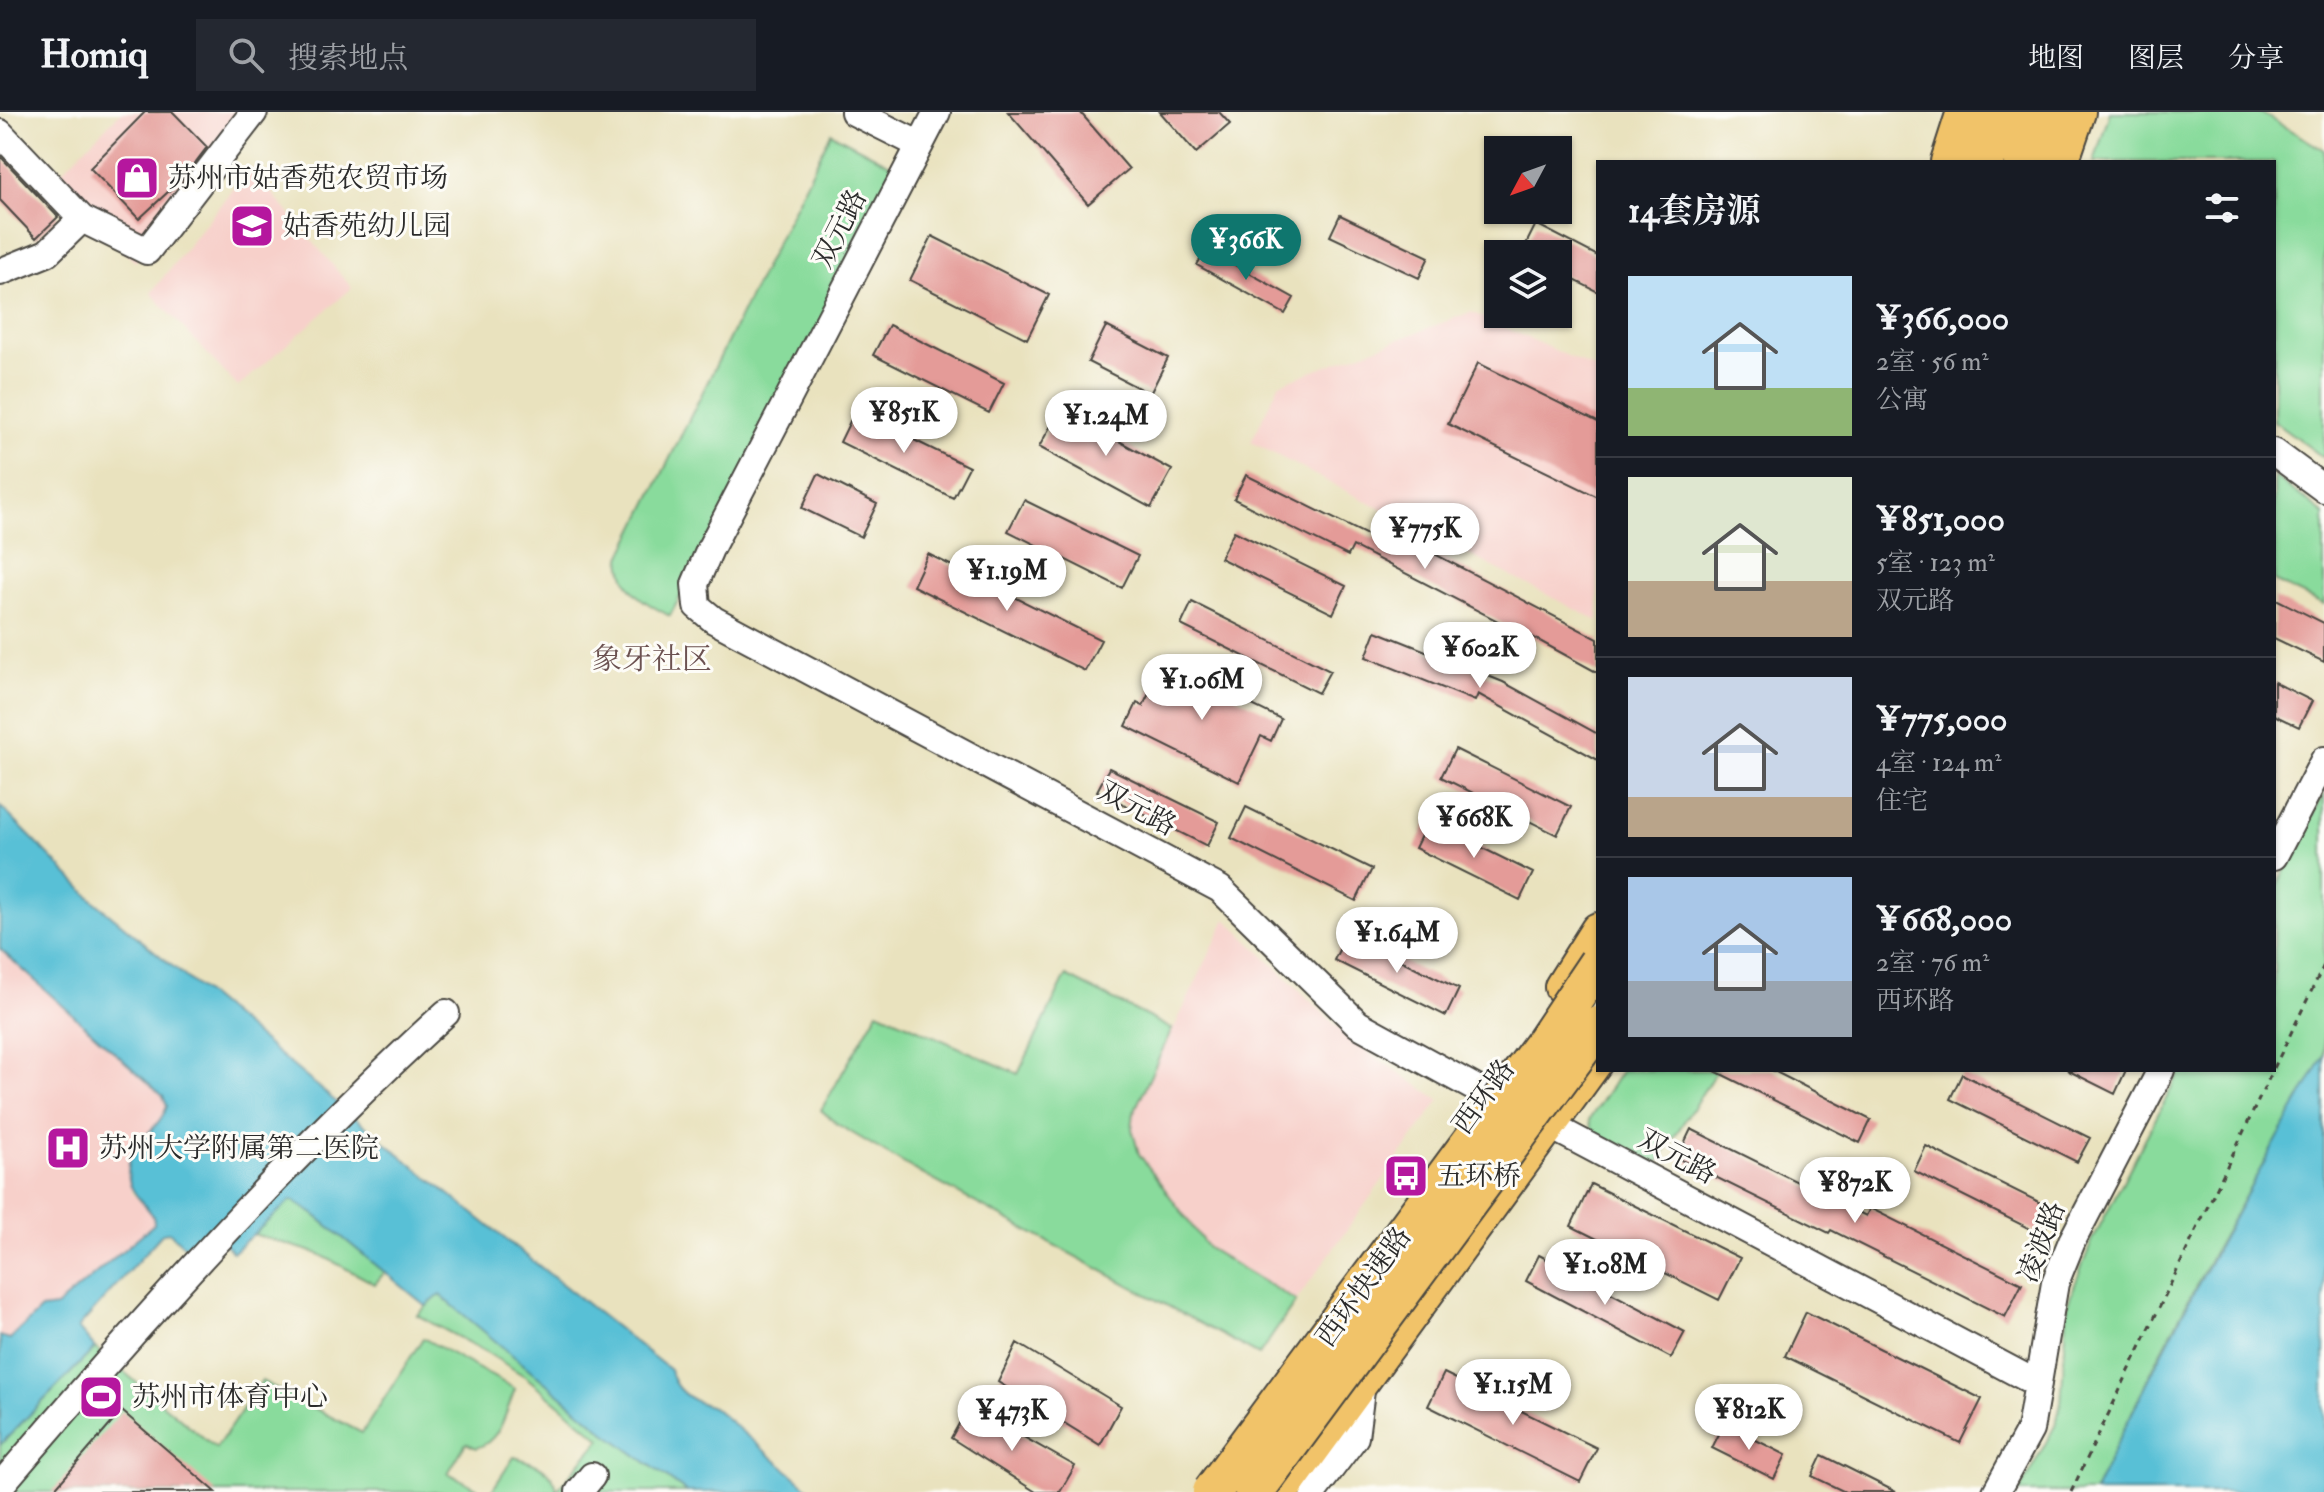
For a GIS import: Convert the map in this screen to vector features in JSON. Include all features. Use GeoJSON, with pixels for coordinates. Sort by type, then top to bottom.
{"type":"FeatureCollection","features":[{"type":"Feature","properties":{"kind":"highway"},"geometry":{"type":"LineString","coordinates":[[1951,160],[1966,112]]}},
{"type":"Feature","properties":{"kind":"highway"},"geometry":{"type":"LineString","coordinates":[[1986,160],[2002,112]]}},
{"type":"Feature","properties":{"kind":"highway"},"geometry":{"type":"LineString","coordinates":[[2025,160],[2040,112]]}},
{"type":"Feature","properties":{"kind":"highway"},"geometry":{"type":"LineString","coordinates":[[2060,160],[2076,112]]}},
{"type":"Feature","properties":{"kind":"highway","name":"西环快速路"},"geometry":{"type":"LineString","coordinates":[[1212,1492],[1536,1054],[1596,966]]}},
{"type":"Feature","properties":{"kind":"highway","name":"西环快速路"},"geometry":{"type":"LineString","coordinates":[[1254,1492],[1596,1029]]}},
{"type":"Feature","properties":{"kind":"main road"},"geometry":{"type":"LineString","coordinates":[[1966,160],[1981,112]]}},
{"type":"Feature","properties":{"kind":"main road"},"geometry":{"type":"LineString","coordinates":[[2044,160],[2060,112]]}},
{"type":"Feature","properties":{"kind":"main road","name":"西环路"},"geometry":{"type":"LineString","coordinates":[[1193,1492],[1550,1006],[1596,933]]}},
{"type":"Feature","properties":{"kind":"main road"},"geometry":{"type":"LineString","coordinates":[[1281,1492],[1596,1061]]}},
{"type":"Feature","properties":{"kind":"street"},"geometry":{"type":"LineString","coordinates":[[0,133],[82,219],[147,251],[254,112]]}},
{"type":"Feature","properties":{"kind":"street"},"geometry":{"type":"LineString","coordinates":[[854,112],[920,145],[937,112]]}},
{"type":"Feature","properties":{"kind":"street","name":"双元路"},"geometry":{"type":"LineString","coordinates":[[920,145],[710,549],[695,584],[697,606],[728,628],[1220,889],[1358,1024],[2038,1384]]}},
{"type":"Feature","properties":{"kind":"street"},"geometry":{"type":"LineString","coordinates":[[0,272],[47,253],[82,219]]}},
{"type":"Feature","properties":{"kind":"street"},"geometry":{"type":"LineString","coordinates":[[2276,453],[2324,489]]}},
{"type":"Feature","properties":{"kind":"street"},"geometry":{"type":"LineString","coordinates":[[2276,852],[2324,760]]}},
{"type":"Feature","properties":{"kind":"street"},"geometry":{"type":"LineString","coordinates":[[0,1486],[210,1247],[362,1090],[446,1013]]}},
{"type":"Feature","properties":{"kind":"street","name":"凌波路"},"geometry":{"type":"LineString","coordinates":[[1996,1492],[2030,1430],[2055,1283],[2072,1241],[2160,1072]]}},
{"type":"Feature","properties":{"kind":"street"},"geometry":{"type":"LineString","coordinates":[[1313,1492],[1355,1437],[1363,1380]]}},
{"type":"Feature","properties":{"kind":"path"},"geometry":{"type":"LineString","coordinates":[[2276,1065],[2324,965]]}},
{"type":"Feature","properties":{"kind":"path"},"geometry":{"type":"LineString","coordinates":[[2071,1492],[2273,1072]]}},
{"type":"Feature","properties":{"kind":"shaded area"},"geometry":{"type":"Polygon","coordinates":[[[121,112],[248,112],[135,262],[53,180],[121,112]]]}},
{"type":"Feature","properties":{"kind":"shaded area","name":"姑香苑幼儿园"},"geometry":{"type":"Polygon","coordinates":[[[250,167],[352,288],[238,387],[151,293],[250,167]]]}},
{"type":"Feature","properties":{"kind":"shaded area"},"geometry":{"type":"Polygon","coordinates":[[[1471,312],[1484,318],[1484,328],[1506,328],[1596,369],[1596,620],[1251,442],[1279,384],[1471,312]]]}},
{"type":"Feature","properties":{"kind":"shaded area"},"geometry":{"type":"Polygon","coordinates":[[[1226,919],[1354,1043],[1440,1100],[1296,1301],[1208,1248],[1139,1154],[1132,1129],[1134,1112],[1226,919]]]}},
{"type":"Feature","properties":{"kind":"shaded area","name":"苏州大学附属第二医院"},"geometry":{"type":"Polygon","coordinates":[[[0,949],[163,1096],[167,1106],[140,1144],[131,1192],[153,1215],[154,1224],[55,1307],[41,1309],[10,1339],[0,1336],[0,949]]]}},
{"type":"Feature","properties":{"kind":"green space"},"geometry":{"type":"Polygon","coordinates":[[[2110,112],[2259,112],[2324,150],[2324,458],[2276,422],[2276,160],[2095,160],[2110,112]]]}},
{"type":"Feature","properties":{"kind":"green space"},"geometry":{"type":"Polygon","coordinates":[[[831,133],[890,164],[899,180],[670,616],[635,594],[625,578],[621,557],[831,133]]]}},
{"type":"Feature","properties":{"kind":"green space"},"geometry":{"type":"Polygon","coordinates":[[[2276,478],[2324,514],[2324,605],[2276,582],[2276,478]]]}},
{"type":"Feature","properties":{"kind":"green space"},"geometry":{"type":"Polygon","coordinates":[[[2324,794],[2324,1056],[2210,1259],[2157,1360],[2094,1492],[2019,1492],[2056,1424],[2061,1403],[2068,1303],[2077,1279],[2093,1239],[2180,1072],[2276,1072],[2276,887],[2324,794]]]}},
{"type":"Feature","properties":{"kind":"green space"},"geometry":{"type":"Polygon","coordinates":[[[1066,976],[1172,1029],[1134,1112],[1132,1129],[1139,1154],[1208,1248],[1296,1301],[1259,1355],[920,1173],[837,1124],[821,1110],[878,1011],[1018,1074],[1066,976]]]}},
{"type":"Feature","properties":{"kind":"green space"},"geometry":{"type":"Polygon","coordinates":[[[1621,1072],[1716,1072],[1657,1164],[1593,1134],[1589,1120],[1621,1072]]]}},
{"type":"Feature","properties":{"kind":"green space"},"geometry":{"type":"Polygon","coordinates":[[[291,1199],[385,1272],[375,1284],[319,1254],[253,1234],[291,1199]]]}},
{"type":"Feature","properties":{"kind":"green space"},"geometry":{"type":"Polygon","coordinates":[[[440,1294],[606,1433],[687,1492],[491,1492],[514,1457],[547,1471],[557,1490],[601,1439],[526,1377],[417,1315],[440,1294]]]}},
{"type":"Feature","properties":{"kind":"green space"},"geometry":{"type":"Polygon","coordinates":[[[423,1338],[515,1389],[506,1415],[492,1439],[476,1448],[466,1443],[448,1473],[484,1492],[0,1492],[0,1445],[95,1348],[216,1448],[262,1381],[362,1433],[423,1338]]]}},
{"type":"Feature","properties":{"kind":"water"},"geometry":{"type":"Polygon","coordinates":[[[0,806],[94,901],[411,1164],[670,1370],[672,1378],[686,1395],[713,1407],[813,1492],[687,1492],[606,1433],[440,1295],[426,1306],[315,1215],[292,1200],[233,1252],[209,1227],[185,1247],[169,1232],[163,1233],[78,1328],[95,1348],[0,1445],[0,1336],[10,1339],[41,1309],[56,1307],[154,1224],[150,1212],[131,1185],[129,1164],[136,1148],[159,1121],[167,1106],[163,1096],[0,949],[0,806]]]}},
{"type":"Feature","properties":{"kind":"water"},"geometry":{"type":"Polygon","coordinates":[[[2324,1056],[2324,1492],[2094,1492],[2205,1271],[2324,1056]]]}},
{"type":"Feature","properties":{"kind":"building"},"geometry":{"type":"Polygon","coordinates":[[[145,112],[173,112],[207,147],[185,176],[139,219],[90,168],[145,112]]]}},
{"type":"Feature","properties":{"kind":"building"},"geometry":{"type":"Polygon","coordinates":[[[1008,112],[1080,112],[1129,169],[1088,204],[1008,112]]]}},
{"type":"Feature","properties":{"kind":"building"},"geometry":{"type":"Polygon","coordinates":[[[1160,112],[1219,112],[1230,124],[1196,153],[1160,112]]]}},
{"type":"Feature","properties":{"kind":"building"},"geometry":{"type":"Polygon","coordinates":[[[0,156],[58,217],[36,238],[0,200],[0,156]]]}},
{"type":"Feature","properties":{"kind":"building"},"geometry":{"type":"Polygon","coordinates":[[[1340,215],[1429,257],[1419,278],[1330,236],[1340,215]]]}},
{"type":"Feature","properties":{"kind":"building"},"geometry":{"type":"Polygon","coordinates":[[[1536,224],[1567,240],[1528,240],[1536,224]]]}},
{"type":"Feature","properties":{"kind":"building"},"geometry":{"type":"Polygon","coordinates":[[[932,236],[1049,295],[1027,339],[910,280],[932,236]]]}},
{"type":"Feature","properties":{"kind":"building"},"geometry":{"type":"Polygon","coordinates":[[[1572,243],[1596,255],[1596,291],[1572,279],[1572,243]]]}},
{"type":"Feature","properties":{"kind":"building"},"geometry":{"type":"Polygon","coordinates":[[[1206,249],[1294,298],[1285,314],[1197,265],[1206,249]]]}},
{"type":"Feature","properties":{"kind":"building"},"geometry":{"type":"Polygon","coordinates":[[[889,325],[1004,383],[989,413],[873,355],[889,325]]]}},
{"type":"Feature","properties":{"kind":"building"},"geometry":{"type":"Polygon","coordinates":[[[1106,326],[1168,358],[1150,394],[1088,362],[1106,326]]]}},
{"type":"Feature","properties":{"kind":"building"},"geometry":{"type":"Polygon","coordinates":[[[1478,363],[1596,421],[1596,496],[1448,424],[1478,363]]]}},
{"type":"Feature","properties":{"kind":"building"},"geometry":{"type":"Polygon","coordinates":[[[1060,409],[1172,470],[1151,508],[1039,447],[1060,409]]]}},
{"type":"Feature","properties":{"kind":"building"},"geometry":{"type":"Polygon","coordinates":[[[855,411],[969,467],[953,498],[840,442],[855,411]]]}},
{"type":"Feature","properties":{"kind":"building"},"geometry":{"type":"Polygon","coordinates":[[[818,474],[877,504],[861,537],[802,508],[818,474]]]}},
{"type":"Feature","properties":{"kind":"building"},"geometry":{"type":"Polygon","coordinates":[[[1246,475],[1375,539],[1381,526],[1596,638],[1596,672],[1353,546],[1348,556],[1234,499],[1246,475]]]}},
{"type":"Feature","properties":{"kind":"building"},"geometry":{"type":"Polygon","coordinates":[[[1024,500],[1138,556],[1122,588],[1008,531],[1024,500]]]}},
{"type":"Feature","properties":{"kind":"building"},"geometry":{"type":"Polygon","coordinates":[[[1234,531],[1346,586],[1333,614],[1220,558],[1234,531]]]}},
{"type":"Feature","properties":{"kind":"building"},"geometry":{"type":"Polygon","coordinates":[[[928,554],[1101,640],[1085,671],[913,586],[928,554]]]}},
{"type":"Feature","properties":{"kind":"building"},"geometry":{"type":"Polygon","coordinates":[[[2276,599],[2324,623],[2324,662],[2276,639],[2276,599]]]}},
{"type":"Feature","properties":{"kind":"building"},"geometry":{"type":"Polygon","coordinates":[[[1192,602],[1330,671],[1318,693],[1181,625],[1192,602]]]}},
{"type":"Feature","properties":{"kind":"building"},"geometry":{"type":"Polygon","coordinates":[[[1376,631],[1503,682],[1596,733],[1596,759],[1478,694],[1475,701],[1366,657],[1376,631]]]}},
{"type":"Feature","properties":{"kind":"building"},"geometry":{"type":"Polygon","coordinates":[[[1164,662],[1281,719],[1271,741],[1261,736],[1239,782],[1126,726],[1137,703],[1143,706],[1164,662]]]}},
{"type":"Feature","properties":{"kind":"building"},"geometry":{"type":"Polygon","coordinates":[[[2276,683],[2312,701],[2299,727],[2276,716],[2276,683]]]}},
{"type":"Feature","properties":{"kind":"building"},"geometry":{"type":"Polygon","coordinates":[[[1455,749],[1571,807],[1557,835],[1441,777],[1455,749]]]}},
{"type":"Feature","properties":{"kind":"building"},"geometry":{"type":"Polygon","coordinates":[[[1109,768],[1219,822],[1207,846],[1097,791],[1109,768]]]}},
{"type":"Feature","properties":{"kind":"building"},"geometry":{"type":"Polygon","coordinates":[[[1246,807],[1372,869],[1356,901],[1231,838],[1246,807]]]}},
{"type":"Feature","properties":{"kind":"building"},"geometry":{"type":"Polygon","coordinates":[[[1428,821],[1533,873],[1520,900],[1415,848],[1428,821]]]}},
{"type":"Feature","properties":{"kind":"building"},"geometry":{"type":"Polygon","coordinates":[[[1347,934],[1459,989],[1446,1016],[1334,960],[1347,934]]]}},
{"type":"Feature","properties":{"kind":"building"},"geometry":{"type":"Polygon","coordinates":[[[1717,1072],[1776,1072],[1871,1120],[1860,1143],[1717,1072]]]}},
{"type":"Feature","properties":{"kind":"building"},"geometry":{"type":"Polygon","coordinates":[[[2071,1072],[2125,1072],[2115,1094],[2071,1072]]]}},
{"type":"Feature","properties":{"kind":"building"},"geometry":{"type":"Polygon","coordinates":[[[1962,1074],[2090,1138],[2077,1162],[1950,1099],[1962,1074]]]}},
{"type":"Feature","properties":{"kind":"building"},"geometry":{"type":"Polygon","coordinates":[[[1691,1129],[1866,1216],[1870,1208],[2022,1284],[2005,1317],[1677,1158],[1691,1129]]]}},
{"type":"Feature","properties":{"kind":"building"},"geometry":{"type":"Polygon","coordinates":[[[1926,1146],[2055,1210],[2042,1235],[1914,1171],[1926,1146]]]}},
{"type":"Feature","properties":{"kind":"building"},"geometry":{"type":"Polygon","coordinates":[[[1591,1184],[1740,1258],[1719,1300],[1571,1226],[1591,1184]]]}},
{"type":"Feature","properties":{"kind":"building"},"geometry":{"type":"Polygon","coordinates":[[[1539,1255],[1685,1332],[1671,1358],[1526,1281],[1539,1255]]]}},
{"type":"Feature","properties":{"kind":"building"},"geometry":{"type":"Polygon","coordinates":[[[1806,1312],[1982,1399],[1960,1443],[1785,1356],[1806,1312]]]}},
{"type":"Feature","properties":{"kind":"building"},"geometry":{"type":"Polygon","coordinates":[[[1017,1343],[1121,1406],[1100,1445],[998,1382],[1017,1343]]]}},
{"type":"Feature","properties":{"kind":"building"},"geometry":{"type":"Polygon","coordinates":[[[1444,1373],[1597,1448],[1580,1482],[1428,1406],[1444,1373]]]}},
{"type":"Feature","properties":{"kind":"building"},"geometry":{"type":"Polygon","coordinates":[[[969,1406],[1075,1466],[1060,1492],[1036,1492],[951,1438],[969,1406]]]}},
{"type":"Feature","properties":{"kind":"building"},"geometry":{"type":"Polygon","coordinates":[[[122,1411],[216,1492],[52,1492],[122,1411]]]}},
{"type":"Feature","properties":{"kind":"building"},"geometry":{"type":"Polygon","coordinates":[[[1724,1424],[1786,1455],[1774,1479],[1712,1448],[1724,1424]]]}},
{"type":"Feature","properties":{"kind":"building"},"geometry":{"type":"Polygon","coordinates":[[[1822,1455],[1896,1492],[1845,1492],[1812,1476],[1822,1455]]]}},
{"type":"Feature","properties":{"kind":"place","name":"苏州市姑香苑农贸市场"},"geometry":{"type":"Point","coordinates":[137,178]}},
{"type":"Feature","properties":{"kind":"place","name":"姑香苑幼儿园"},"geometry":{"type":"Point","coordinates":[252,226]}},
{"type":"Feature","properties":{"kind":"place","name":"苏州大学附属第二医院"},"geometry":{"type":"Point","coordinates":[68,1148]}},
{"type":"Feature","properties":{"kind":"place","name":"五环桥"},"geometry":{"type":"Point","coordinates":[1406,1176]}},
{"type":"Feature","properties":{"kind":"place","name":"苏州市体育中心"},"geometry":{"type":"Point","coordinates":[101,1397]}},
{"type":"Feature","properties":{"kind":"district","name":"象牙社区"},"geometry":{"type":"Point","coordinates":[652,659]}}]}
